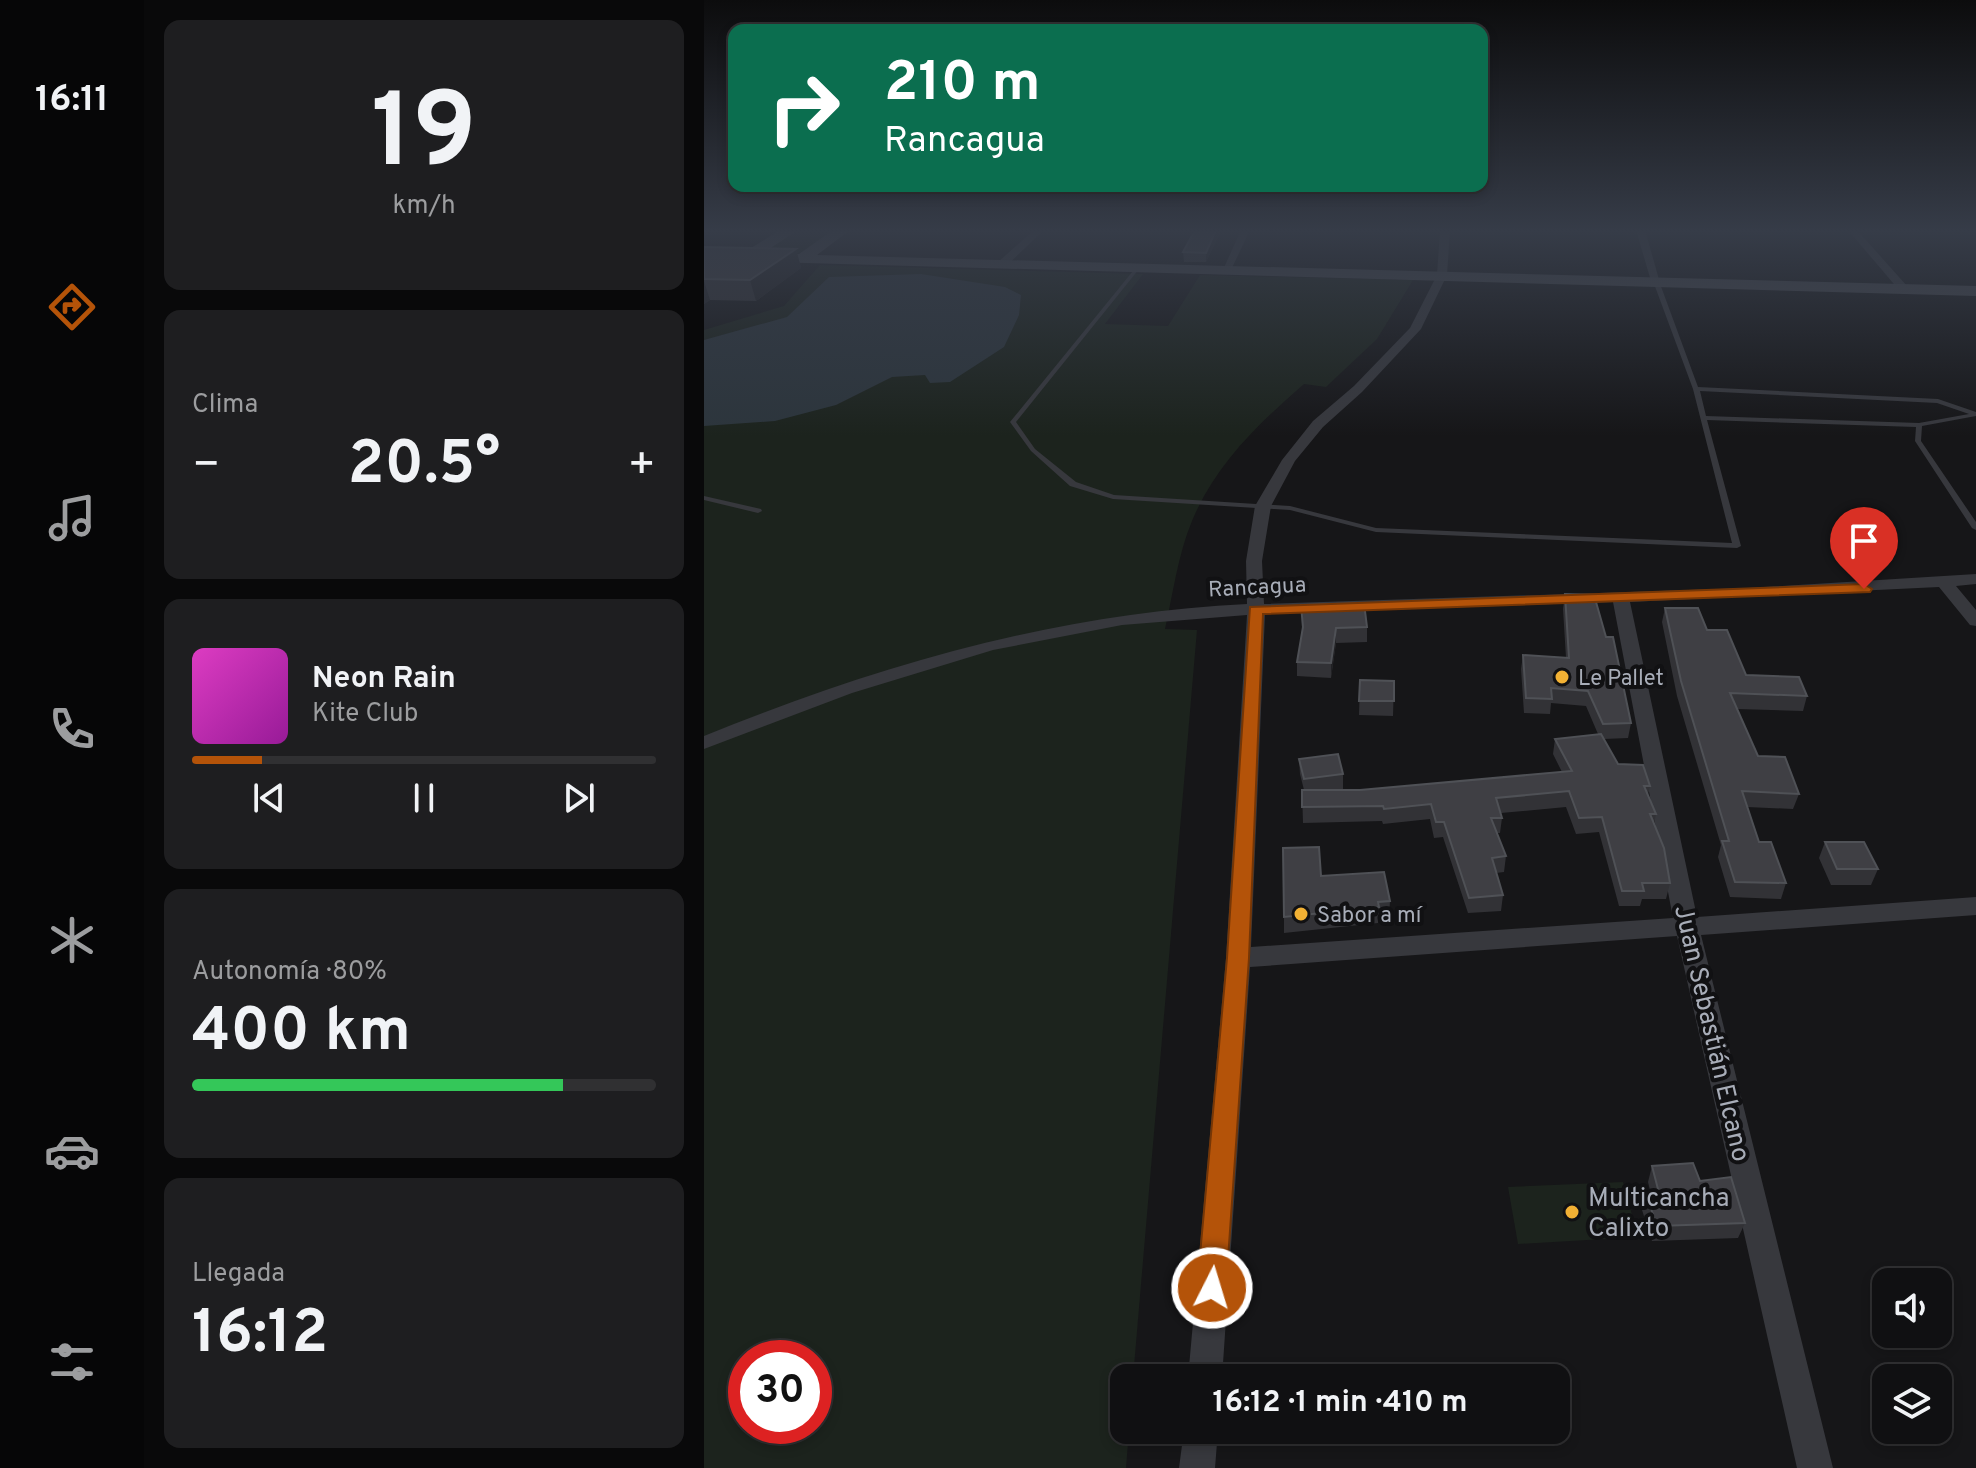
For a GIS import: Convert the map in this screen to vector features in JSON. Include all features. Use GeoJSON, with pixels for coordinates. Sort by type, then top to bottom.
{"type":"FeatureCollection","features":[{"type":"Feature","properties":{"kind":"street"},"geometry":{"type":"LineString","coordinates":[[1206,1364],[1238,958],[1256,610],[1254,561],[1263,506],[1289,460],[1318,424],[1358,389],[1415,329],[1430,299]]}},
{"type":"Feature","properties":{"kind":"street","name":"Rancagua"},"geometry":{"type":"LineString","coordinates":[[704,743],[880,676],[1020,637],[1150,617],[1620,596],[1838,591],[1976,579]]}},
{"type":"Feature","properties":{"kind":"street"},"geometry":{"type":"LineString","coordinates":[[1944,582],[1976,621]]}},
{"type":"Feature","properties":{"kind":"street","name":"Juan Sebastián Elcano"},"geometry":{"type":"LineString","coordinates":[[1620,596],[1687,926],[1815,1468]]}},
{"type":"Feature","properties":{"kind":"street"},"geometry":{"type":"LineString","coordinates":[[1238,958],[1976,906]]}},
{"type":"Feature","properties":{"kind":"street"},"geometry":{"type":"LineString","coordinates":[[1197,1468],[1200,1444]]}},
{"type":"Feature","properties":{"kind":"lane"},"geometry":{"type":"LineString","coordinates":[[1112,299],[1013,422],[1033,450],[1073,484],[1113,497],[1290,508],[1376,530],[1737,546],[1696,389],[1662,299]]}},
{"type":"Feature","properties":{"kind":"lane"},"geometry":{"type":"LineString","coordinates":[[1696,389],[1938,401],[1976,414]]}},
{"type":"Feature","properties":{"kind":"lane"},"geometry":{"type":"LineString","coordinates":[[1703,418],[1919,425],[1976,414]]}},
{"type":"Feature","properties":{"kind":"lane"},"geometry":{"type":"LineString","coordinates":[[1919,425],[1918,441],[1976,528]]}},
{"type":"Feature","properties":{"kind":"lane"},"geometry":{"type":"LineString","coordinates":[[704,498],[758,511]]}},
{"type":"Feature","properties":{"kind":"shaded area"},"geometry":{"type":"Polygon","coordinates":[[[791,299],[1124,299],[1105,324],[1168,326],[1185,299],[1402,299],[1377,339],[1326,387],[1304,384],[1240,446],[1202,501],[1179,560],[1165,629],[1197,630],[1134,1364],[1110,1364],[1110,1444],[1128,1444],[1126,1468],[704,1468],[704,330],[784,306],[791,299]]]}},
{"type":"Feature","properties":{"kind":"shaded area"},"geometry":{"type":"Polygon","coordinates":[[[806,299],[1021,299],[1019,315],[1004,347],[950,382],[930,383],[925,375],[892,377],[836,405],[775,421],[704,426],[704,340],[787,317],[806,299]]]}},
{"type":"Feature","properties":{"kind":"shaded area","name":"Multicancha Calixto"},"geometry":{"type":"Polygon","coordinates":[[[1623,1182],[1638,1237],[1518,1244],[1508,1187],[1623,1182]]]}},
{"type":"Feature","properties":{"kind":"building"},"geometry":{"type":"Polygon","coordinates":[[[1565,594],[1594,595],[1606,637],[1613,637],[1631,723],[1603,724],[1588,691],[1551,688],[1552,699],[1526,698],[1523,655],[1569,658],[1565,594]]]}},
{"type":"Feature","properties":{"kind":"building"},"geometry":{"type":"Polygon","coordinates":[[[1364,603],[1367,627],[1336,628],[1331,663],[1297,662],[1303,627],[1301,605],[1364,603]]]}},
{"type":"Feature","properties":{"kind":"building"},"geometry":{"type":"Polygon","coordinates":[[[1665,608],[1698,608],[1707,630],[1727,630],[1746,675],[1799,677],[1807,696],[1730,693],[1758,756],[1785,757],[1799,794],[1742,791],[1759,842],[1771,842],[1786,883],[1735,882],[1722,841],[1729,841],[1681,681],[1665,608]]]}},
{"type":"Feature","properties":{"kind":"building"},"geometry":{"type":"Polygon","coordinates":[[[1360,680],[1394,681],[1394,701],[1359,701],[1360,680]]]}},
{"type":"Feature","properties":{"kind":"building"},"geometry":{"type":"Polygon","coordinates":[[[1601,734],[1618,764],[1643,765],[1650,786],[1644,786],[1656,814],[1650,814],[1664,848],[1670,883],[1642,883],[1644,891],[1622,891],[1602,817],[1579,818],[1569,791],[1496,798],[1502,818],[1491,818],[1506,856],[1492,858],[1503,895],[1469,898],[1444,822],[1436,822],[1431,804],[1384,809],[1383,806],[1302,807],[1302,790],[1360,790],[1572,771],[1555,739],[1601,734]]]}},
{"type":"Feature","properties":{"kind":"building"},"geometry":{"type":"Polygon","coordinates":[[[1338,754],[1343,774],[1304,779],[1299,759],[1338,754]]]}},
{"type":"Feature","properties":{"kind":"building"},"geometry":{"type":"Polygon","coordinates":[[[1825,842],[1864,842],[1878,869],[1837,869],[1825,842]]]}},
{"type":"Feature","properties":{"kind":"building"},"geometry":{"type":"Polygon","coordinates":[[[1319,847],[1321,876],[1384,872],[1390,901],[1378,902],[1379,907],[1284,917],[1283,848],[1319,847]]]}},
{"type":"Feature","properties":{"kind":"building"},"geometry":{"type":"Polygon","coordinates":[[[1693,1163],[1700,1181],[1731,1177],[1745,1223],[1657,1226],[1646,1194],[1659,1193],[1652,1166],[1693,1163]]]}},
{"type":"Feature","properties":{"kind":"place","name":"Le Pallet"},"geometry":{"type":"Point","coordinates":[1562,677]}},
{"type":"Feature","properties":{"kind":"place","name":"Sabor a mí"},"geometry":{"type":"Point","coordinates":[1301,914]}},
{"type":"Feature","properties":{"kind":"place","name":"Multicancha Calixto"},"geometry":{"type":"Point","coordinates":[1572,1212]}},
{"type":"Feature","properties":{"kind":"route"},"geometry":{"type":"LineString","coordinates":[[1212,1288],[1238,958],[1256,610],[1864,589]]}}]}
